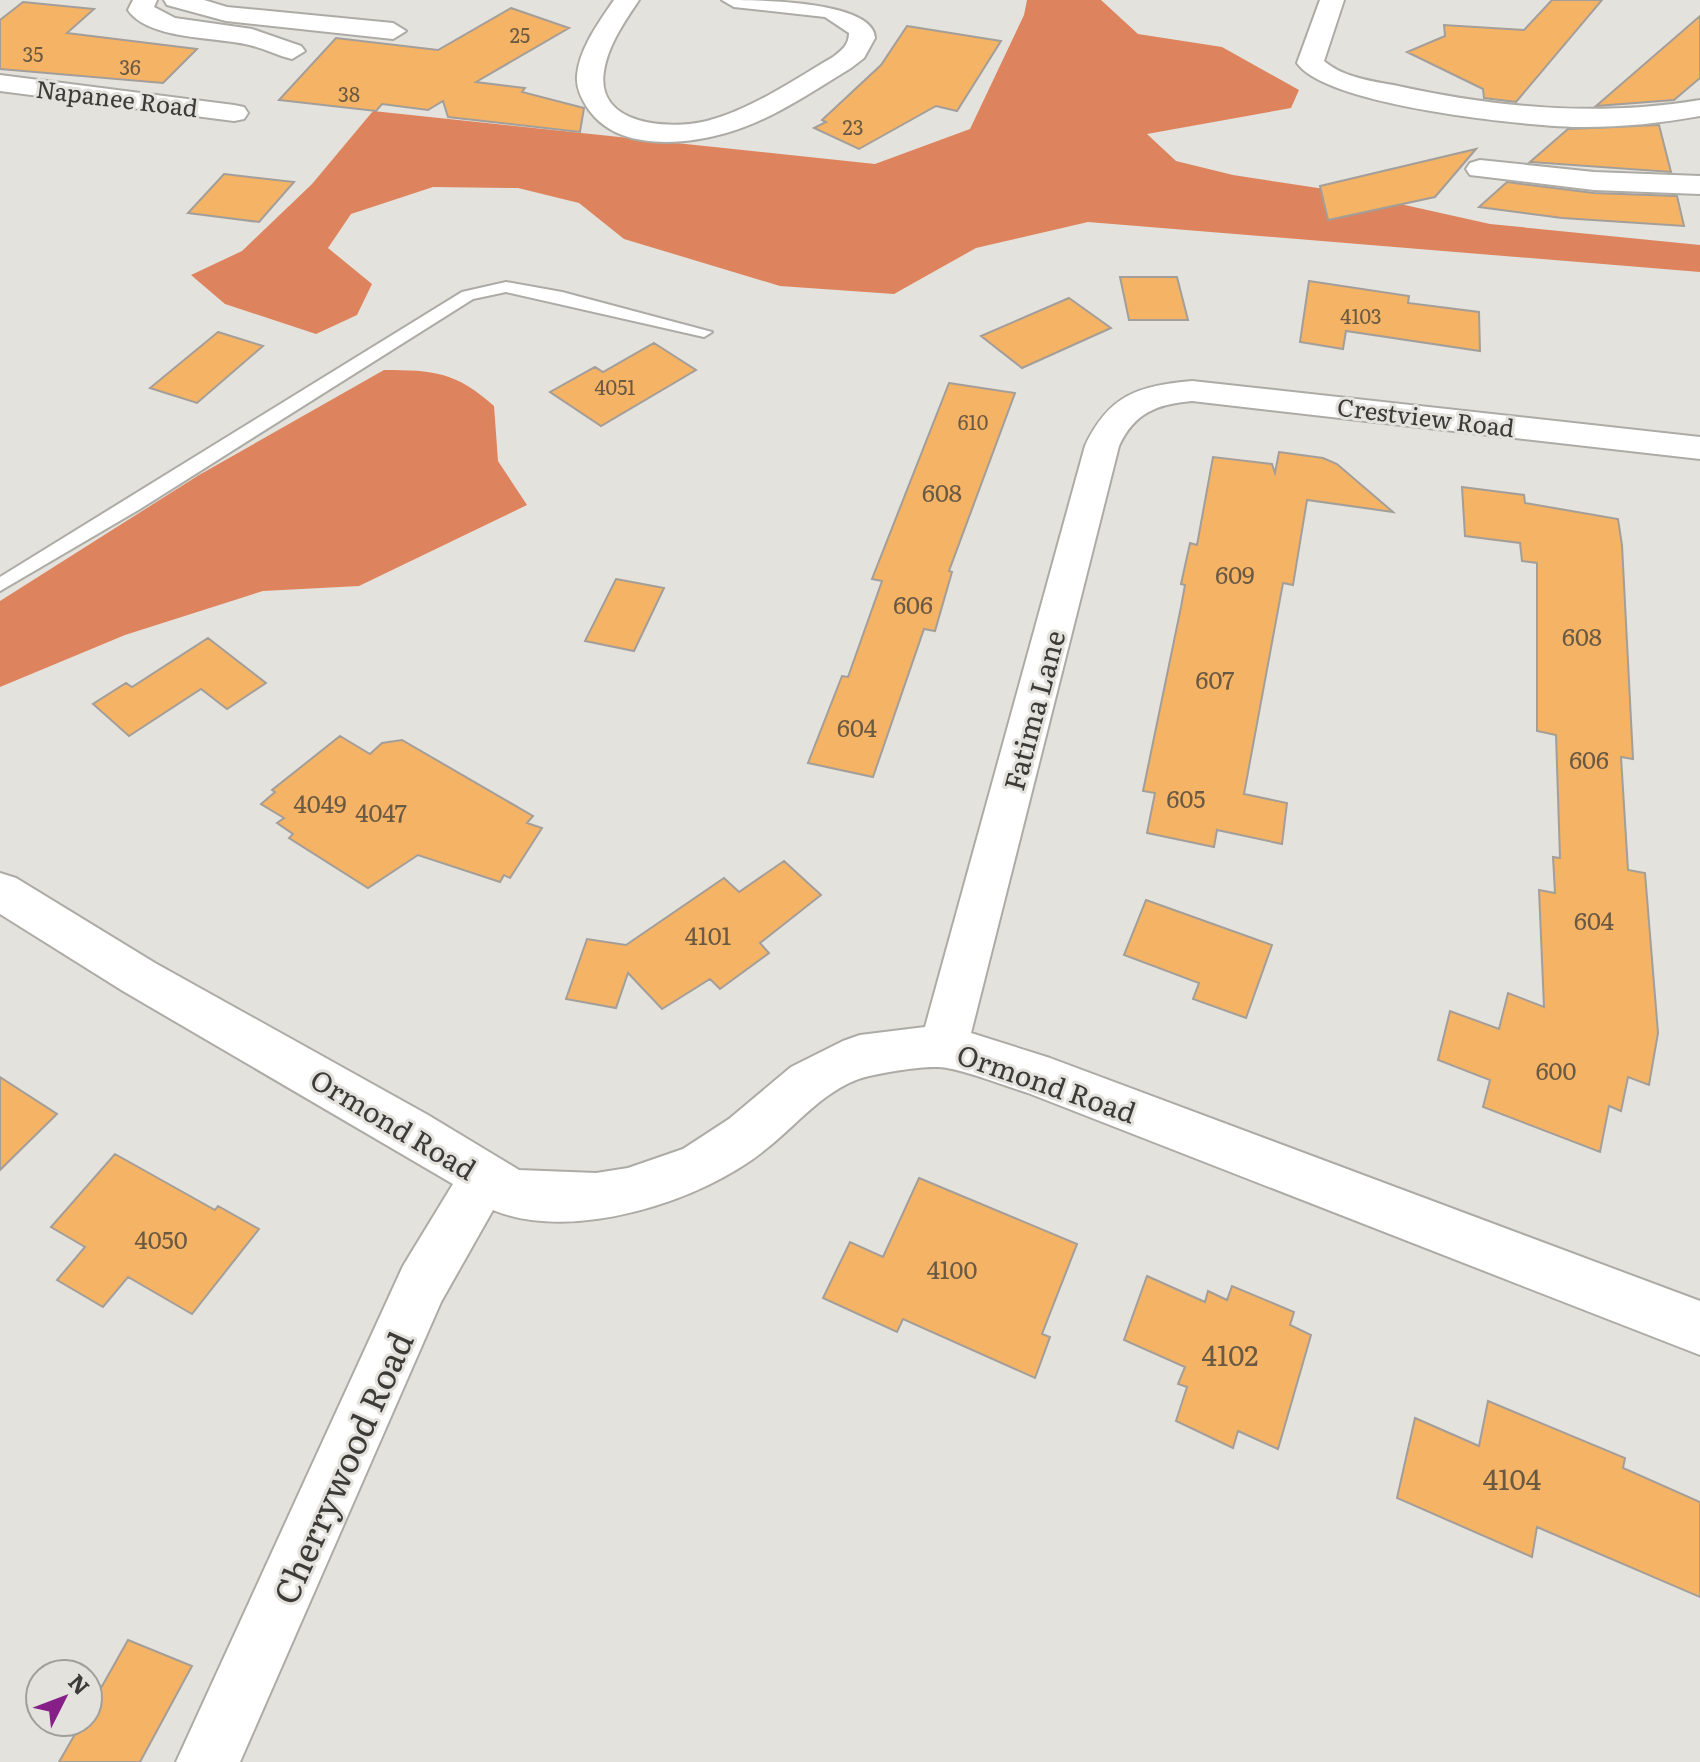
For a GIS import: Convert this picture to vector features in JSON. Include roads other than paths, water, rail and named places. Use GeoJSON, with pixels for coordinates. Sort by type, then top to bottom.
{"type":"FeatureCollection","features":[{"type":"Feature","properties":{"kind":"street"},"geometry":{"type":"LineString","coordinates":[[145,0],[140,10],[169,25],[252,37],[292,51]]}},
{"type":"Feature","properties":{"kind":"street"},"geometry":{"type":"LineString","coordinates":[[176,0],[226,14],[393,31]]}},
{"type":"Feature","properties":{"kind":"street"},"geometry":{"type":"LineString","coordinates":[[627,0],[598,49],[589,80],[596,100],[621,124],[664,135],[724,126],[749,115],[845,60],[859,49],[863,38],[855,23],[828,10],[734,0]]}},
{"type":"Feature","properties":{"kind":"street"},"geometry":{"type":"LineString","coordinates":[[1332,0],[1310,58],[1319,73],[1415,99],[1491,111],[1599,117],[1686,111],[1700,141]]}},
{"type":"Feature","properties":{"kind":"street","name":"Napanee Road"},"geometry":{"type":"LineString","coordinates":[[0,83],[234,113]]}},
{"type":"Feature","properties":{"kind":"street"},"geometry":{"type":"LineString","coordinates":[[1480,169],[1594,181],[1700,185]]}},
{"type":"Feature","properties":{"kind":"street","name":"Crestview Road"},"geometry":{"type":"LineString","coordinates":[[1152,397],[1192,391],[1232,394],[1700,448]]}},
{"type":"Feature","properties":{"kind":"street","name":"Fatima Lane"},"geometry":{"type":"LineString","coordinates":[[944,1046],[1102,446],[1111,423],[1126,408],[1152,397]]}},
{"type":"Feature","properties":{"kind":"street","name":"Ormond Road"},"geometry":{"type":"LineString","coordinates":[[0,891],[139,977],[411,1131],[512,1194],[596,1197],[628,1192],[699,1166],[747,1135],[828,1070],[860,1056],[944,1046],[1033,1073],[1700,1328]]}},
{"type":"Feature","properties":{"kind":"street","name":"Cherrywood Road"},"geometry":{"type":"LineString","coordinates":[[208,1762],[422,1284],[485,1177]]}},
{"type":"Feature","properties":{"kind":"lane"},"geometry":{"type":"LineString","coordinates":[[0,585],[134,505],[468,295],[506,287],[562,297],[704,332]]}}]}
